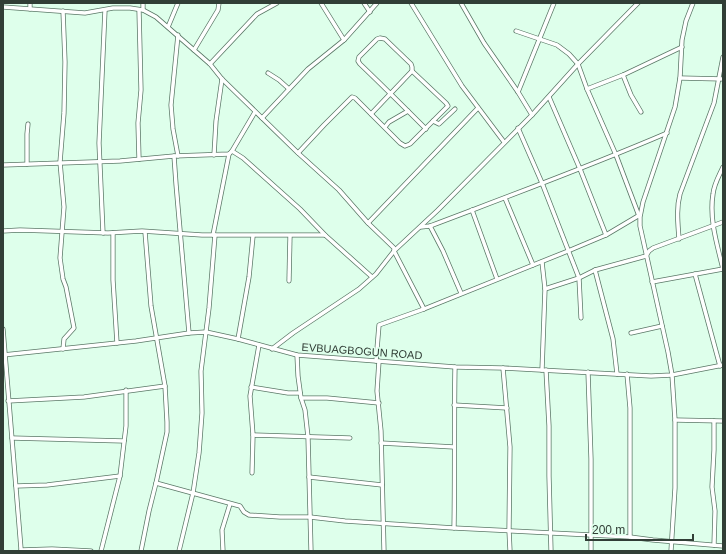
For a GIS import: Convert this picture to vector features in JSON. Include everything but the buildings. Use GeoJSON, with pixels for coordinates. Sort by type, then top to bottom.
{"type":"FeatureCollection","features":[{"type":"Feature","properties":{"kind":"street"},"geometry":{"type":"LineString","coordinates":[[30,3],[30,9]]}},
{"type":"Feature","properties":{"kind":"street"},"geometry":{"type":"LineString","coordinates":[[139,159],[138,123],[141,90],[141,10],[143,3]]}},
{"type":"Feature","properties":{"kind":"street"},"geometry":{"type":"LineString","coordinates":[[168,27],[178,3]]}},
{"type":"Feature","properties":{"kind":"street"},"geometry":{"type":"LineString","coordinates":[[194,50],[218,10],[219,3]]}},
{"type":"Feature","properties":{"kind":"street"},"geometry":{"type":"LineString","coordinates":[[210,64],[257,14],[277,3]]}},
{"type":"Feature","properties":{"kind":"street"},"geometry":{"type":"LineString","coordinates":[[321,3],[344,40]]}},
{"type":"Feature","properties":{"kind":"street"},"geometry":{"type":"LineString","coordinates":[[364,3],[370,12]]}},
{"type":"Feature","properties":{"kind":"street"},"geometry":{"type":"LineString","coordinates":[[262,118],[308,69],[344,40],[377,3]]}},
{"type":"Feature","properties":{"kind":"street"},"geometry":{"type":"LineString","coordinates":[[411,3],[462,86],[504,142]]}},
{"type":"Feature","properties":{"kind":"street"},"geometry":{"type":"LineString","coordinates":[[461,3],[484,43],[532,115]]}},
{"type":"Feature","properties":{"kind":"street"},"geometry":{"type":"LineString","coordinates":[[518,92],[554,3]]}},
{"type":"Feature","properties":{"kind":"street"},"geometry":{"type":"LineString","coordinates":[[272,349],[293,333],[359,289],[372,277],[394,251],[421,227],[532,115],[578,64],[638,3]]}},
{"type":"Feature","properties":{"kind":"street"},"geometry":{"type":"LineString","coordinates":[[384,551],[381,443],[377,391],[379,325],[424,309],[542,262],[606,235],[639,216],[667,133],[674,107],[680,78],[682,40],[686,21],[693,3]]}},
{"type":"Feature","properties":{"kind":"street"},"geometry":{"type":"LineString","coordinates":[[3,8],[85,13],[119,8],[141,10],[156,17],[210,64],[222,79],[298,153],[339,190],[368,223],[394,248],[394,251],[424,309]]}},
{"type":"Feature","properties":{"kind":"street"},"geometry":{"type":"LineString","coordinates":[[104,233],[99,143],[105,10]]}},
{"type":"Feature","properties":{"kind":"street"},"geometry":{"type":"LineString","coordinates":[[63,11],[65,62],[64,113],[60,162],[64,207],[62,212],[60,258],[74,328],[64,339],[63,349]]}},
{"type":"Feature","properties":{"kind":"street"},"geometry":{"type":"LineString","coordinates":[[516,30],[539,40],[557,45],[569,54],[578,64],[587,89],[616,155],[639,216],[646,256],[672,375],[675,420],[675,488],[671,551]]}},
{"type":"Feature","properties":{"kind":"street"},"geometry":{"type":"LineString","coordinates":[[178,35],[172,105],[180,234],[189,333]]}},
{"type":"Feature","properties":{"kind":"street"},"geometry":{"type":"LineString","coordinates":[[298,153],[352,97],[355,98],[385,127],[400,144],[405,146],[410,144],[426,129],[448,106],[412,71],[410,64],[385,40],[380,38],[377,39],[359,57],[358,61],[426,129]]}},
{"type":"Feature","properties":{"kind":"street"},"geometry":{"type":"LineString","coordinates":[[587,89],[623,75],[682,47]]}},
{"type":"Feature","properties":{"kind":"street"},"geometry":{"type":"LineString","coordinates":[[678,238],[677,216],[680,194],[714,103],[721,79],[723,57]]}},
{"type":"Feature","properties":{"kind":"street"},"geometry":{"type":"LineString","coordinates":[[371,114],[412,71]]}},
{"type":"Feature","properties":{"kind":"street"},"geometry":{"type":"LineString","coordinates":[[268,73],[289,89]]}},
{"type":"Feature","properties":{"kind":"street"},"geometry":{"type":"LineString","coordinates":[[623,75],[631,95],[641,112]]}},
{"type":"Feature","properties":{"kind":"street"},"geometry":{"type":"LineString","coordinates":[[680,78],[721,79]]}},
{"type":"Feature","properties":{"kind":"street"},"geometry":{"type":"LineString","coordinates":[[214,155],[216,121],[222,79]]}},
{"type":"Feature","properties":{"kind":"street"},"geometry":{"type":"LineString","coordinates":[[549,96],[606,235]]}},
{"type":"Feature","properties":{"kind":"street"},"geometry":{"type":"LineString","coordinates":[[368,223],[478,108]]}},
{"type":"Feature","properties":{"kind":"street"},"geometry":{"type":"LineString","coordinates":[[433,121],[439,124],[455,109]]}},
{"type":"Feature","properties":{"kind":"street"},"geometry":{"type":"LineString","coordinates":[[385,127],[389,122],[408,111]]}},
{"type":"Feature","properties":{"kind":"street"},"geometry":{"type":"LineString","coordinates":[[178,551],[193,492],[199,453],[202,413],[201,371],[206,332],[214,235],[229,154],[255,112]]}},
{"type":"Feature","properties":{"kind":"street"},"geometry":{"type":"LineString","coordinates":[[27,164],[28,124]]}},
{"type":"Feature","properties":{"kind":"street"},"geometry":{"type":"LineString","coordinates":[[518,128],[542,183],[579,278],[581,318]]}},
{"type":"Feature","properties":{"kind":"street"},"geometry":{"type":"LineString","coordinates":[[421,227],[430,226],[580,169],[667,133]]}},
{"type":"Feature","properties":{"kind":"street"},"geometry":{"type":"LineString","coordinates":[[232,151],[243,158],[294,203],[325,235],[372,277]]}},
{"type":"Feature","properties":{"kind":"street"},"geometry":{"type":"LineString","coordinates":[[3,165],[60,162],[100,162],[176,156],[229,154]]}},
{"type":"Feature","properties":{"kind":"street"},"geometry":{"type":"LineString","coordinates":[[652,282],[723,269],[712,226],[712,194],[723,167]]}},
{"type":"Feature","properties":{"kind":"street"},"geometry":{"type":"LineString","coordinates":[[504,198],[533,265]]}},
{"type":"Feature","properties":{"kind":"street"},"geometry":{"type":"LineString","coordinates":[[472,210],[497,279]]}},
{"type":"Feature","properties":{"kind":"street"},"geometry":{"type":"LineString","coordinates":[[545,289],[579,278],[595,270],[646,256],[649,250],[723,222]]}},
{"type":"Feature","properties":{"kind":"street"},"geometry":{"type":"LineString","coordinates":[[430,226],[461,293]]}},
{"type":"Feature","properties":{"kind":"street"},"geometry":{"type":"LineString","coordinates":[[3,231],[20,230],[104,233],[145,232],[253,236],[325,235]]}},
{"type":"Feature","properties":{"kind":"street"},"geometry":{"type":"LineString","coordinates":[[141,551],[148,511],[156,484],[167,432],[165,386],[151,306],[145,232]]}},
{"type":"Feature","properties":{"kind":"street"},"geometry":{"type":"LineString","coordinates":[[113,233],[113,280],[117,343]]}},
{"type":"Feature","properties":{"kind":"street"},"geometry":{"type":"LineString","coordinates":[[238,339],[249,277],[253,236]]}},
{"type":"Feature","properties":{"kind":"street"},"geometry":{"type":"LineString","coordinates":[[289,281],[290,236]]}},
{"type":"Feature","properties":{"kind":"street"},"geometry":{"type":"LineString","coordinates":[[542,262],[545,289],[544,370],[549,426],[549,476],[552,534],[551,551]]}},
{"type":"Feature","properties":{"kind":"street"},"geometry":{"type":"LineString","coordinates":[[595,270],[613,339],[617,374]]}},
{"type":"Feature","properties":{"kind":"street"},"geometry":{"type":"LineString","coordinates":[[695,274],[721,366]]}},
{"type":"Feature","properties":{"kind":"street"},"geometry":{"type":"LineString","coordinates":[[631,332],[662,326]]}},
{"type":"Feature","properties":{"kind":"street"},"geometry":{"type":"LineString","coordinates":[[3,329],[21,550],[52,549],[91,551]]}},
{"type":"Feature","properties":{"kind":"street","name":"EVBUAGBOGUN ROAD"},"geometry":{"type":"LineString","coordinates":[[4,355],[206,332],[296,355],[455,367],[672,375],[721,366]]}},
{"type":"Feature","properties":{"kind":"street"},"geometry":{"type":"LineString","coordinates":[[252,473],[253,436],[250,396],[259,345]]}},
{"type":"Feature","properties":{"kind":"street"},"geometry":{"type":"LineString","coordinates":[[296,355],[300,393],[305,410],[308,437],[311,551]]}},
{"type":"Feature","properties":{"kind":"street"},"geometry":{"type":"LineString","coordinates":[[454,528],[455,367]]}},
{"type":"Feature","properties":{"kind":"street"},"geometry":{"type":"LineString","coordinates":[[503,368],[510,447],[510,551]]}},
{"type":"Feature","properties":{"kind":"street"},"geometry":{"type":"LineString","coordinates":[[588,372],[591,551]]}},
{"type":"Feature","properties":{"kind":"street"},"geometry":{"type":"LineString","coordinates":[[627,374],[630,415],[630,536]]}},
{"type":"Feature","properties":{"kind":"street"},"geometry":{"type":"LineString","coordinates":[[8,401],[84,397],[126,390],[165,386]]}},
{"type":"Feature","properties":{"kind":"street"},"geometry":{"type":"LineString","coordinates":[[251,387],[288,393],[300,393]]}},
{"type":"Feature","properties":{"kind":"street"},"geometry":{"type":"LineString","coordinates":[[101,551],[120,476],[124,441],[126,390]]}},
{"type":"Feature","properties":{"kind":"street"},"geometry":{"type":"LineString","coordinates":[[301,398],[327,398],[379,403]]}},
{"type":"Feature","properties":{"kind":"street"},"geometry":{"type":"LineString","coordinates":[[454,405],[506,408]]}},
{"type":"Feature","properties":{"kind":"street"},"geometry":{"type":"LineString","coordinates":[[675,420],[723,421]]}},
{"type":"Feature","properties":{"kind":"street"},"geometry":{"type":"LineString","coordinates":[[714,421],[712,487],[715,511],[716,551]]}},
{"type":"Feature","properties":{"kind":"street"},"geometry":{"type":"LineString","coordinates":[[253,436],[350,438]]}},
{"type":"Feature","properties":{"kind":"street"},"geometry":{"type":"LineString","coordinates":[[12,438],[124,441]]}},
{"type":"Feature","properties":{"kind":"street"},"geometry":{"type":"LineString","coordinates":[[381,443],[454,447]]}},
{"type":"Feature","properties":{"kind":"street"},"geometry":{"type":"LineString","coordinates":[[16,486],[47,485],[120,476]]}},
{"type":"Feature","properties":{"kind":"street"},"geometry":{"type":"LineString","coordinates":[[309,477],[382,485]]}},
{"type":"Feature","properties":{"kind":"street"},"geometry":{"type":"LineString","coordinates":[[156,484],[193,492],[240,506],[244,512],[249,515],[310,517],[345,521],[509,530],[552,534],[630,536],[723,546]]}},
{"type":"Feature","properties":{"kind":"street"},"geometry":{"type":"LineString","coordinates":[[224,551],[222,530],[230,504]]}}]}
